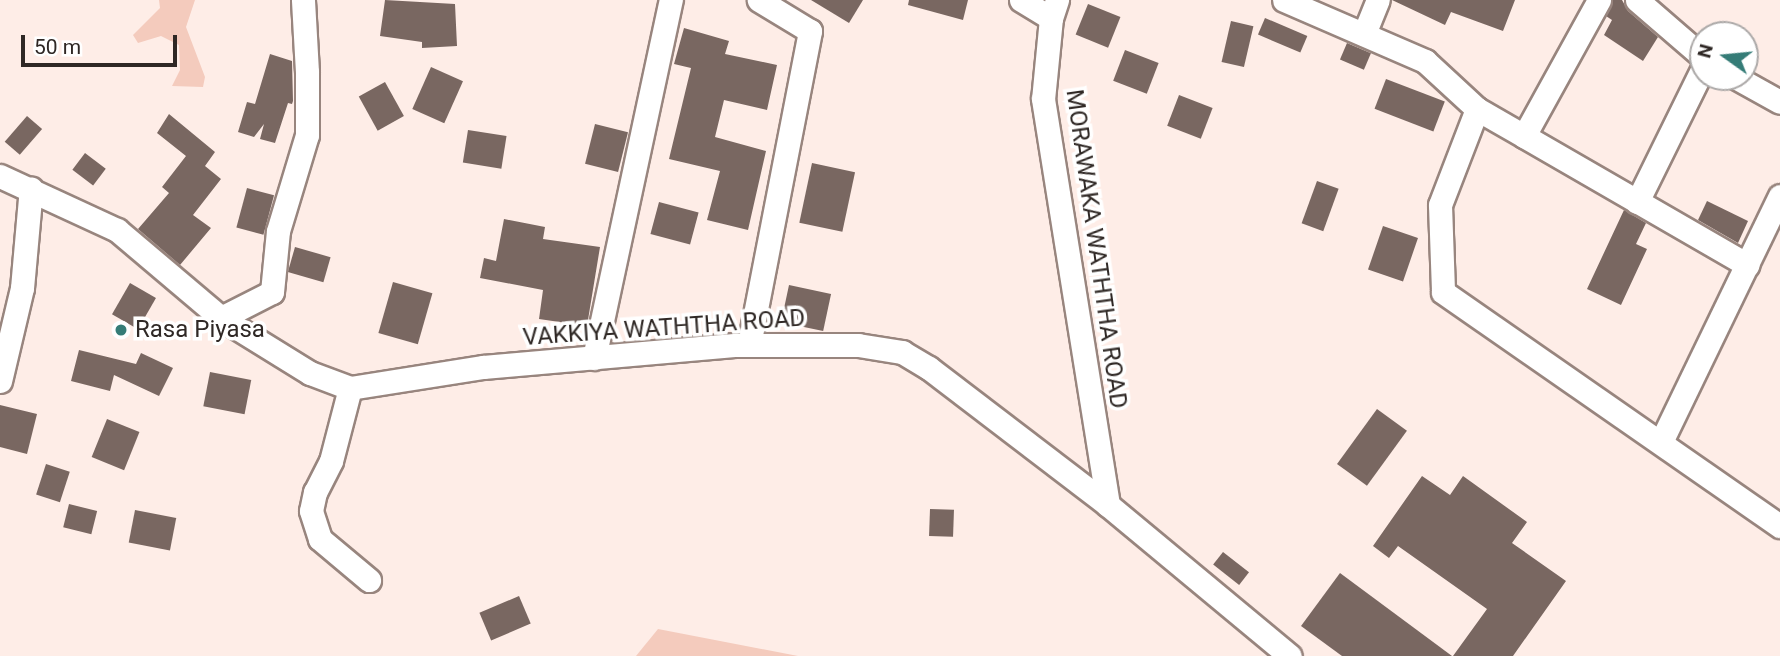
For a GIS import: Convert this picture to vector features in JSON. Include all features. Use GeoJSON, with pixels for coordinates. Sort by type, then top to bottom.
{"type":"FeatureCollection","features":[{"type":"Feature","properties":{"kind":"street"},"geometry":{"type":"LineString","coordinates":[[221,318],[272,292],[278,231],[307,135],[303,0]]}},
{"type":"Feature","properties":{"kind":"street"},"geometry":{"type":"LineString","coordinates":[[594,358],[671,0]]}},
{"type":"Feature","properties":{"kind":"street"},"geometry":{"type":"LineString","coordinates":[[749,345],[810,31],[759,0]]}},
{"type":"Feature","properties":{"kind":"street"},"geometry":{"type":"LineString","coordinates":[[1021,0],[1054,9]]}},
{"type":"Feature","properties":{"kind":"street"},"geometry":{"type":"LineString","coordinates":[[1284,0],[1425,61],[1477,109],[1747,265]]}},
{"type":"Feature","properties":{"kind":"street"},"geometry":{"type":"LineString","coordinates":[[1364,34],[1378,0]]}},
{"type":"Feature","properties":{"kind":"street"},"geometry":{"type":"LineString","coordinates":[[1524,136],[1599,0]]}},
{"type":"Feature","properties":{"kind":"street"},"geometry":{"type":"LineString","coordinates":[[1637,0],[1689,45]]}},
{"type":"Feature","properties":{"kind":"street","name":"MORAWAKA WATHTHA ROAD"},"geometry":{"type":"LineString","coordinates":[[1054,9],[1043,99],[1108,505]]}},
{"type":"Feature","properties":{"kind":"street"},"geometry":{"type":"LineString","coordinates":[[1759,90],[1780,102]]}},
{"type":"Feature","properties":{"kind":"street"},"geometry":{"type":"LineString","coordinates":[[1637,202],[1692,91]]}},
{"type":"Feature","properties":{"kind":"street"},"geometry":{"type":"LineString","coordinates":[[1477,109],[1440,205],[1443,292],[1780,526]]}},
{"type":"Feature","properties":{"kind":"street","name":"VAKKIYA WATHTHA ROAD"},"geometry":{"type":"LineString","coordinates":[[0,176],[117,230],[221,318],[310,373],[350,388],[483,367],[749,345],[858,345],[902,352],[929,368],[1108,505],[1290,656]]}},
{"type":"Feature","properties":{"kind":"street"},"geometry":{"type":"LineString","coordinates":[[0,381],[22,288],[31,188]]}},
{"type":"Feature","properties":{"kind":"street"},"geometry":{"type":"LineString","coordinates":[[1661,442],[1780,196]]}},
{"type":"Feature","properties":{"kind":"street"},"geometry":{"type":"LineString","coordinates":[[350,388],[331,461],[315,492],[311,511],[320,539],[369,580]]}},
{"type":"Feature","properties":{"kind":"shaded area"},"geometry":{"type":"Polygon","coordinates":[[[159,0],[195,0],[186,27],[205,77],[203,87],[172,86],[180,70],[179,45],[161,36],[138,43],[133,35],[160,8],[159,0]]]}},
{"type":"Feature","properties":{"kind":"shaded area"},"geometry":{"type":"Polygon","coordinates":[[[658,629],[798,656],[636,656],[658,629]]]}},
{"type":"Feature","properties":{"kind":"building"},"geometry":{"type":"Polygon","coordinates":[[[385,0],[455,4],[457,46],[422,48],[422,42],[380,36],[385,0]]]}},
{"type":"Feature","properties":{"kind":"building"},"geometry":{"type":"Polygon","coordinates":[[[811,0],[863,0],[849,23],[811,0]]]}},
{"type":"Feature","properties":{"kind":"building"},"geometry":{"type":"Polygon","coordinates":[[[909,0],[968,0],[963,20],[908,5],[909,0]]]}},
{"type":"Feature","properties":{"kind":"building"},"geometry":{"type":"Polygon","coordinates":[[[1392,0],[1515,0],[1503,31],[1451,12],[1445,25],[1392,0]]]}},
{"type":"Feature","properties":{"kind":"building"},"geometry":{"type":"Polygon","coordinates":[[[1613,0],[1622,0],[1628,11],[1658,37],[1643,61],[1604,35],[1612,20],[1606,16],[1613,0]]]}},
{"type":"Feature","properties":{"kind":"building"},"geometry":{"type":"Polygon","coordinates":[[[1088,4],[1120,17],[1108,48],[1076,35],[1088,4]]]}},
{"type":"Feature","properties":{"kind":"building"},"geometry":{"type":"Polygon","coordinates":[[[1265,18],[1307,36],[1300,53],[1258,35],[1265,18]]]}},
{"type":"Feature","properties":{"kind":"building"},"geometry":{"type":"Polygon","coordinates":[[[1231,21],[1253,26],[1244,67],[1222,62],[1231,21]]]}},
{"type":"Feature","properties":{"kind":"building"},"geometry":{"type":"Polygon","coordinates":[[[684,28],[729,41],[725,54],[777,65],[767,110],[724,100],[715,137],[766,151],[748,230],[707,220],[720,171],[669,159],[691,68],[674,64],[684,28]]]}},
{"type":"Feature","properties":{"kind":"building"},"geometry":{"type":"Polygon","coordinates":[[[1347,43],[1371,53],[1364,70],[1340,60],[1347,43]]]}},
{"type":"Feature","properties":{"kind":"building"},"geometry":{"type":"Polygon","coordinates":[[[1125,50],[1159,63],[1147,94],[1113,81],[1125,50]]]}},
{"type":"Feature","properties":{"kind":"building"},"geometry":{"type":"Polygon","coordinates":[[[270,54],[292,61],[293,101],[292,104],[288,103],[275,143],[260,139],[264,124],[254,137],[238,132],[247,102],[255,104],[270,54]]]}},
{"type":"Feature","properties":{"kind":"building"},"geometry":{"type":"Polygon","coordinates":[[[431,67],[463,81],[444,123],[412,109],[431,67]]]}},
{"type":"Feature","properties":{"kind":"building"},"geometry":{"type":"Polygon","coordinates":[[[1386,79],[1445,102],[1433,131],[1375,109],[1386,79]]]}},
{"type":"Feature","properties":{"kind":"building"},"geometry":{"type":"Polygon","coordinates":[[[385,82],[404,116],[378,131],[359,97],[385,82]]]}},
{"type":"Feature","properties":{"kind":"building"},"geometry":{"type":"Polygon","coordinates":[[[1179,95],[1213,108],[1201,139],[1167,126],[1179,95]]]}},
{"type":"Feature","properties":{"kind":"building"},"geometry":{"type":"Polygon","coordinates":[[[169,114],[215,152],[205,166],[221,179],[193,215],[211,228],[180,265],[138,229],[169,193],[162,187],[186,156],[157,133],[169,114]]]}},
{"type":"Feature","properties":{"kind":"building"},"geometry":{"type":"Polygon","coordinates":[[[27,116],[42,129],[20,155],[5,142],[27,116]]]}},
{"type":"Feature","properties":{"kind":"building"},"geometry":{"type":"Polygon","coordinates":[[[595,124],[628,132],[618,172],[585,164],[595,124]]]}},
{"type":"Feature","properties":{"kind":"building"},"geometry":{"type":"Polygon","coordinates":[[[468,130],[507,136],[501,169],[463,163],[468,130]]]}},
{"type":"Feature","properties":{"kind":"building"},"geometry":{"type":"Polygon","coordinates":[[[85,153],[106,169],[93,185],[72,170],[85,153]]]}},
{"type":"Feature","properties":{"kind":"building"},"geometry":{"type":"Polygon","coordinates":[[[812,163],[855,172],[842,232],[799,223],[812,163]]]}},
{"type":"Feature","properties":{"kind":"building"},"geometry":{"type":"Polygon","coordinates":[[[1317,181],[1339,189],[1323,231],[1302,223],[1317,181]]]}},
{"type":"Feature","properties":{"kind":"building"},"geometry":{"type":"Polygon","coordinates":[[[247,188],[274,195],[263,235],[236,228],[247,188]]]}},
{"type":"Feature","properties":{"kind":"building"},"geometry":{"type":"Polygon","coordinates":[[[1707,201],[1748,221],[1738,243],[1698,220],[1707,201]]]}},
{"type":"Feature","properties":{"kind":"building"},"geometry":{"type":"Polygon","coordinates":[[[659,202],[699,213],[690,244],[650,234],[659,202]]]}},
{"type":"Feature","properties":{"kind":"building"},"geometry":{"type":"Polygon","coordinates":[[[1624,210],[1646,223],[1636,244],[1647,249],[1621,305],[1587,289],[1624,210]]]}},
{"type":"Feature","properties":{"kind":"building"},"geometry":{"type":"Polygon","coordinates":[[[504,219],[545,227],[543,239],[600,247],[587,326],[539,319],[543,290],[480,278],[484,258],[496,261],[504,219]]]}},
{"type":"Feature","properties":{"kind":"building"},"geometry":{"type":"Polygon","coordinates":[[[1383,226],[1418,238],[1403,282],[1368,269],[1383,226]]]}},
{"type":"Feature","properties":{"kind":"building"},"geometry":{"type":"Polygon","coordinates":[[[295,247],[331,257],[323,282],[288,272],[295,247]]]}},
{"type":"Feature","properties":{"kind":"building"},"geometry":{"type":"Polygon","coordinates":[[[393,282],[432,293],[418,344],[378,333],[393,282]]]}},
{"type":"Feature","properties":{"kind":"building"},"geometry":{"type":"Polygon","coordinates":[[[130,283],[156,298],[138,329],[112,314],[130,283]]]}},
{"type":"Feature","properties":{"kind":"building"},"geometry":{"type":"Polygon","coordinates":[[[789,285],[831,294],[823,331],[781,322],[789,285]]]}},
{"type":"Feature","properties":{"kind":"building"},"geometry":{"type":"Polygon","coordinates":[[[79,350],[136,364],[141,353],[173,368],[159,396],[114,375],[110,391],[71,381],[79,350]]]}},
{"type":"Feature","properties":{"kind":"building"},"geometry":{"type":"Polygon","coordinates":[[[210,372],[251,380],[245,414],[203,406],[210,372]]]}},
{"type":"Feature","properties":{"kind":"building"},"geometry":{"type":"Polygon","coordinates":[[[0,405],[37,414],[27,454],[0,447],[0,405]]]}},
{"type":"Feature","properties":{"kind":"building"},"geometry":{"type":"Polygon","coordinates":[[[1377,409],[1407,431],[1367,486],[1337,464],[1377,409]]]}},
{"type":"Feature","properties":{"kind":"building"},"geometry":{"type":"Polygon","coordinates":[[[107,419],[139,432],[124,470],[92,457],[107,419]]]}},
{"type":"Feature","properties":{"kind":"building"},"geometry":{"type":"Polygon","coordinates":[[[46,464],[70,472],[60,502],[36,494],[46,464]]]}},
{"type":"Feature","properties":{"kind":"building"},"geometry":{"type":"Polygon","coordinates":[[[1422,476],[1450,495],[1463,476],[1527,522],[1512,543],[1566,581],[1513,656],[1453,656],[1487,609],[1398,546],[1389,558],[1373,546],[1422,476]]]}},
{"type":"Feature","properties":{"kind":"building"},"geometry":{"type":"Polygon","coordinates":[[[69,504],[97,511],[91,534],[63,527],[69,504]]]}},
{"type":"Feature","properties":{"kind":"building"},"geometry":{"type":"Polygon","coordinates":[[[930,509],[954,510],[953,537],[929,536],[930,509]]]}},
{"type":"Feature","properties":{"kind":"building"},"geometry":{"type":"Polygon","coordinates":[[[135,510],[176,518],[170,550],[129,542],[135,510]]]}},
{"type":"Feature","properties":{"kind":"building"},"geometry":{"type":"Polygon","coordinates":[[[1223,552],[1249,572],[1239,585],[1213,565],[1223,552]]]}},
{"type":"Feature","properties":{"kind":"building"},"geometry":{"type":"Polygon","coordinates":[[[1340,573],[1452,656],[1342,656],[1301,626],[1340,573]]]}},
{"type":"Feature","properties":{"kind":"building"},"geometry":{"type":"Polygon","coordinates":[[[519,596],[531,624],[491,640],[479,613],[519,596]]]}},
{"type":"Feature","properties":{"kind":"place","name":"Rasa Piyasa"},"geometry":{"type":"Point","coordinates":[121,330]}}]}
